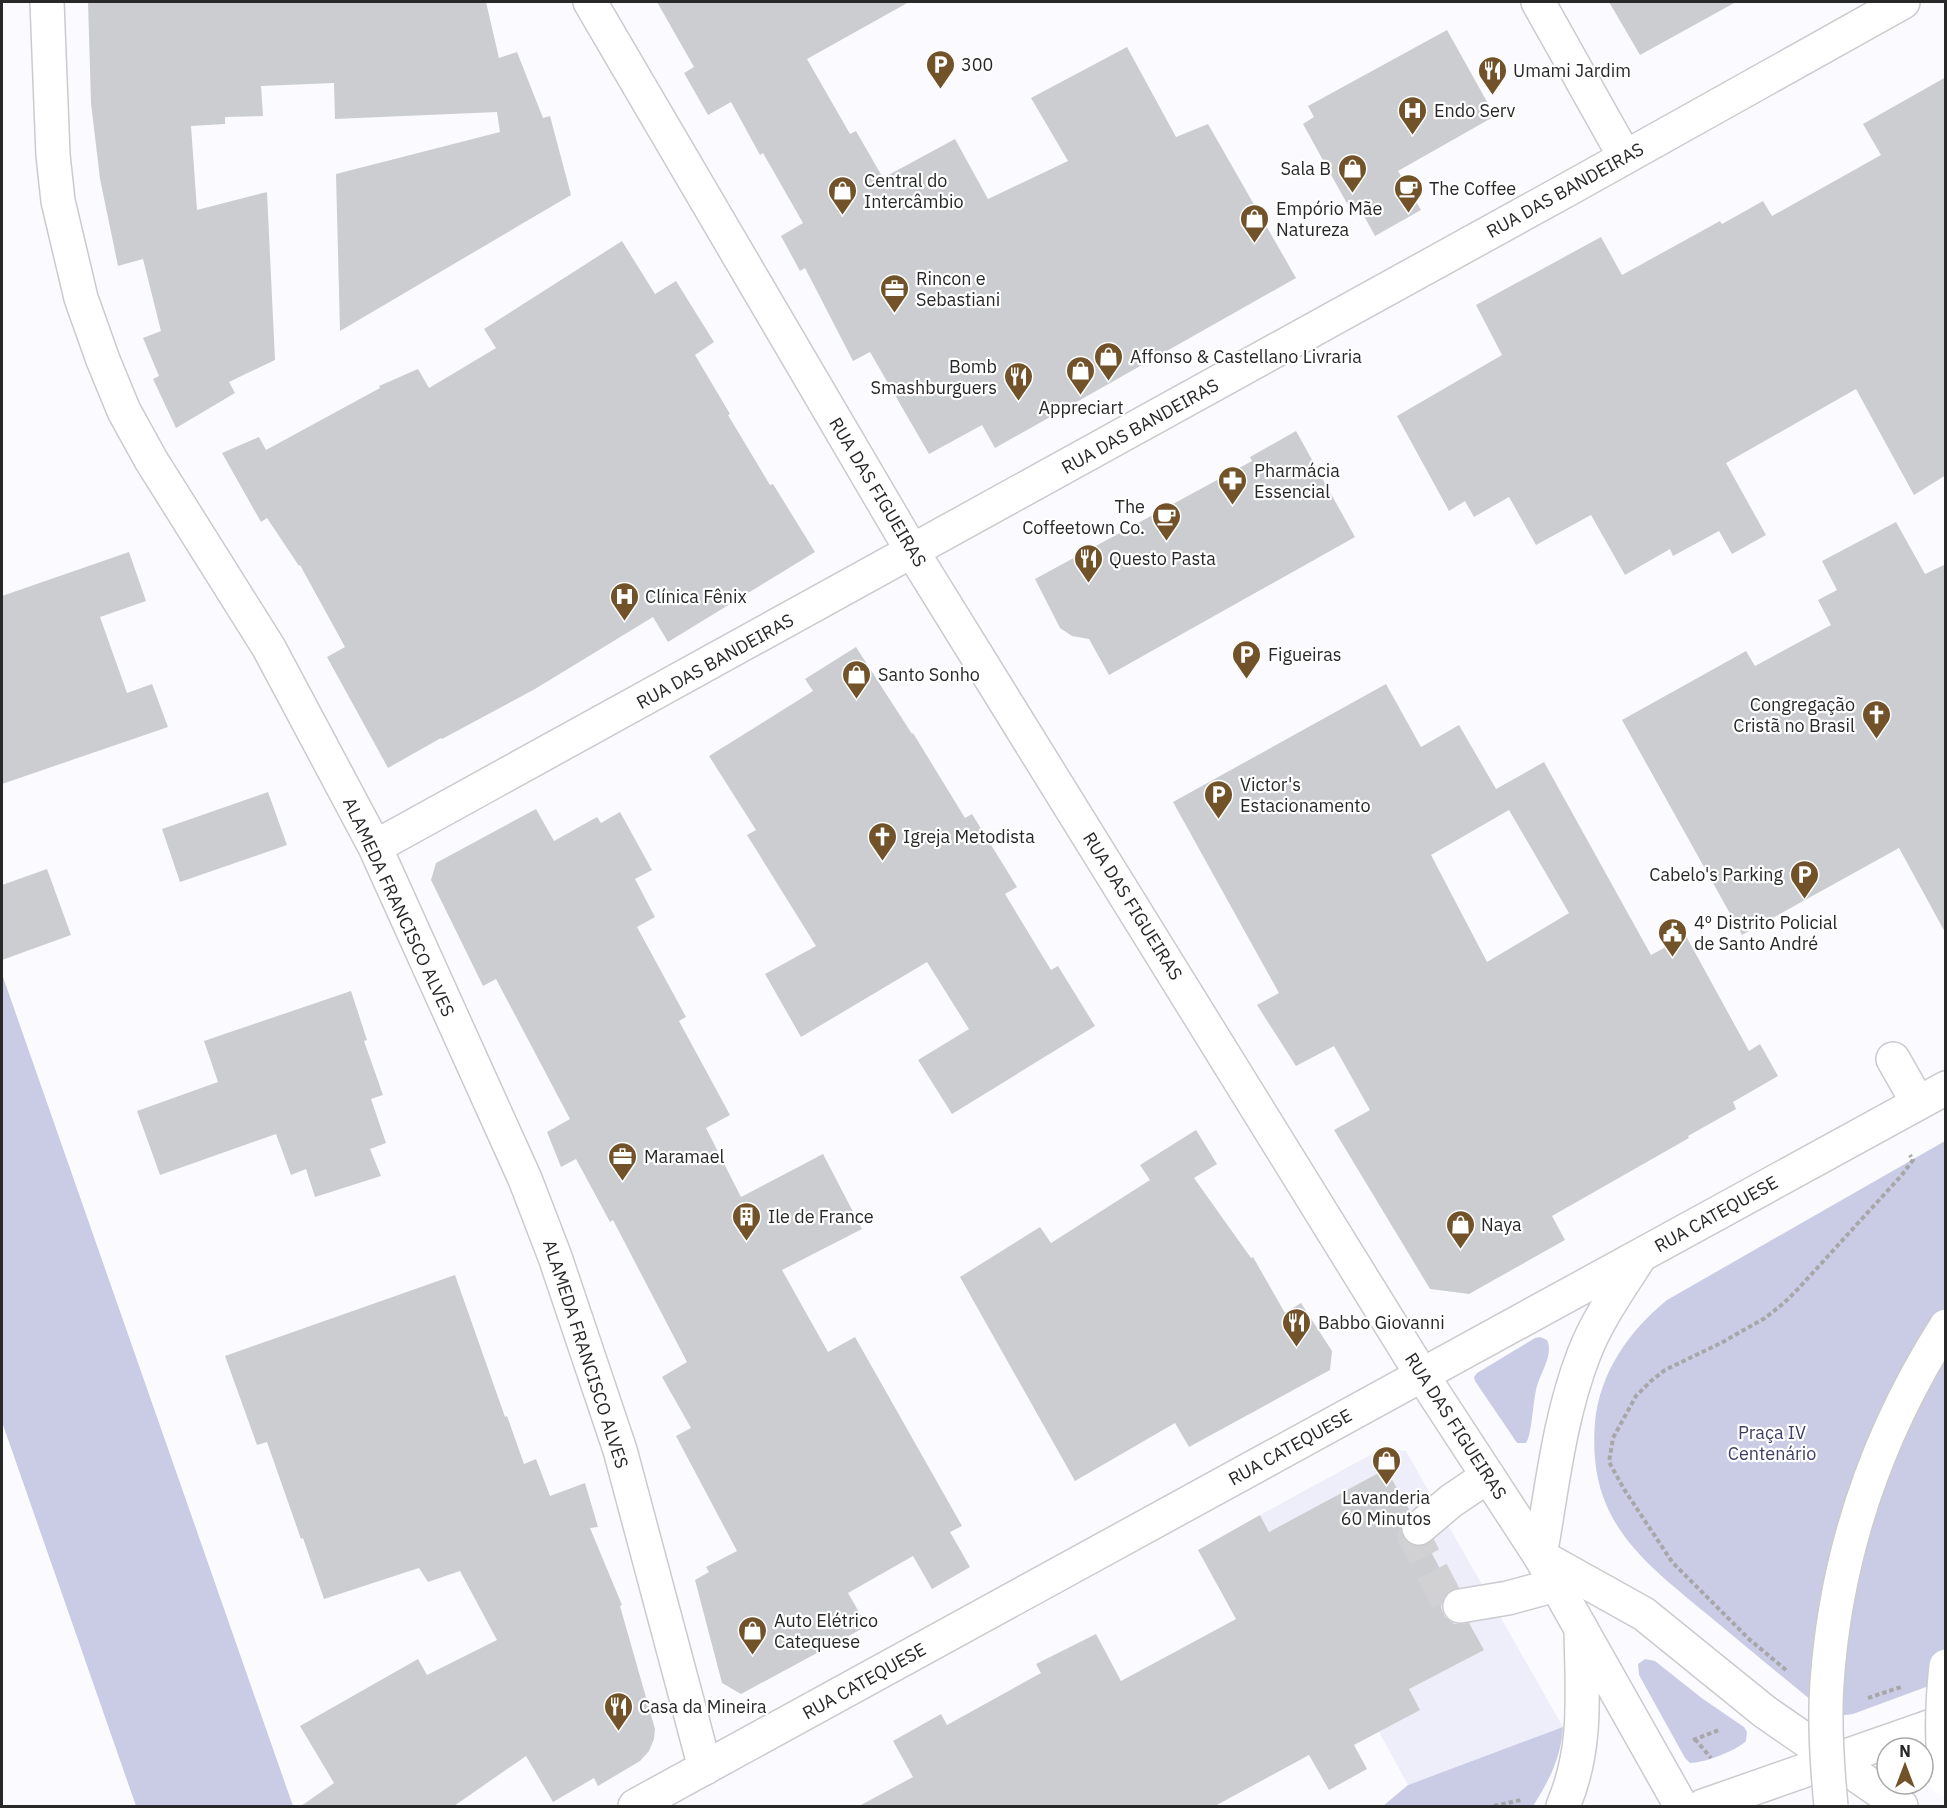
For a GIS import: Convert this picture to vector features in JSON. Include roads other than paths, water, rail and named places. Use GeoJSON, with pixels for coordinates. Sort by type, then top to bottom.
{"type":"FeatureCollection","features":[{"type":"Feature","properties":{"kind":"main road","name":"ALAMEDA FRANCISCO ALVES"},"geometry":{"type":"LineString","coordinates":[[47,2],[53,154],[58,201],[81,298],[103,360],[134,431],[268,648],[375,848],[525,1179],[555,1257],[620,1450],[705,1768]]}},
{"type":"Feature","properties":{"kind":"main road","name":"RUA DAS FIGUEIRAS"},"geometry":{"type":"LineString","coordinates":[[590,2],[912,551],[1422,1375],[1540,1556],[1681,1806]]}},
{"type":"Feature","properties":{"kind":"main road"},"geometry":{"type":"LineString","coordinates":[[1538,2],[1625,157]]}},
{"type":"Feature","properties":{"kind":"main road","name":"RUA DAS BANDEIRAS"},"geometry":{"type":"LineString","coordinates":[[375,848],[1903,2]]}},
{"type":"Feature","properties":{"kind":"main road"},"geometry":{"type":"LineString","coordinates":[[1893,1059],[1918,1103]]}},
{"type":"Feature","properties":{"kind":"main road","name":"RUA CATEQUESE"},"geometry":{"type":"LineString","coordinates":[[635,1806],[1918,1103]]}},
{"type":"Feature","properties":{"kind":"main road"},"geometry":{"type":"LineString","coordinates":[[1642,1254],[1596,1329],[1577,1374],[1561,1435],[1540,1556],[1644,1614],[1765,1712],[1901,1806]]}},
{"type":"Feature","properties":{"kind":"main road"},"geometry":{"type":"LineString","coordinates":[[1831,1806],[1826,1751],[1827,1684],[1834,1617],[1847,1552],[1865,1488],[1890,1426],[1920,1366],[1946,1326]]}},
{"type":"Feature","properties":{"kind":"main road"},"geometry":{"type":"LineString","coordinates":[[1419,1528],[1488,1476]]}},
{"type":"Feature","properties":{"kind":"main road"},"geometry":{"type":"LineString","coordinates":[[1460,1606],[1508,1598],[1556,1585]]}},
{"type":"Feature","properties":{"kind":"main road"},"geometry":{"type":"LineString","coordinates":[[1563,1806],[1572,1787],[1581,1737],[1581,1629]]}},
{"type":"Feature","properties":{"kind":"main road"},"geometry":{"type":"LineString","coordinates":[[1946,1666],[1943,1695],[1943,1761],[1946,1780]]}},
{"type":"Feature","properties":{"kind":"main road"},"geometry":{"type":"LineString","coordinates":[[1703,1806],[1946,1721]]}},
{"type":"Feature","properties":{"kind":"tunnel"},"geometry":{"type":"LineString","coordinates":[[1419,1528],[1414,1537],[1448,1602],[1460,1606]]}},
{"type":"Feature","properties":{"kind":"place","name":"300"},"geometry":{"type":"Point","coordinates":[940,90]}},
{"type":"Feature","properties":{"kind":"place","name":"Umami Jardim"},"geometry":{"type":"Point","coordinates":[1492,96]}},
{"type":"Feature","properties":{"kind":"place","name":"Endo Serv"},"geometry":{"type":"Point","coordinates":[1413,136]}},
{"type":"Feature","properties":{"kind":"place","name":"Sala B"},"geometry":{"type":"Point","coordinates":[1352,194]}},
{"type":"Feature","properties":{"kind":"place","name":"The Coffee"},"geometry":{"type":"Point","coordinates":[1408,214]}},
{"type":"Feature","properties":{"kind":"place","name":"Central do Intercâmbio"},"geometry":{"type":"Point","coordinates":[843,216]}},
{"type":"Feature","properties":{"kind":"place","name":"Empório Mãe Natureza"},"geometry":{"type":"Point","coordinates":[1255,244]}},
{"type":"Feature","properties":{"kind":"place","name":"Rincon e Sebastiani"},"geometry":{"type":"Point","coordinates":[895,314]}},
{"type":"Feature","properties":{"kind":"place","name":"Affonso & Castellano Livraria"},"geometry":{"type":"Point","coordinates":[1109,382]}},
{"type":"Feature","properties":{"kind":"place","name":"Appreciart"},"geometry":{"type":"Point","coordinates":[1081,396]}},
{"type":"Feature","properties":{"kind":"place","name":"Bomb Smashburguers"},"geometry":{"type":"Point","coordinates":[1018,402]}},
{"type":"Feature","properties":{"kind":"place","name":"Pharmácia Essencial"},"geometry":{"type":"Point","coordinates":[1233,506]}},
{"type":"Feature","properties":{"kind":"place","name":"The Coffeetown Co."},"geometry":{"type":"Point","coordinates":[1166,542]}},
{"type":"Feature","properties":{"kind":"place","name":"Questo Pasta"},"geometry":{"type":"Point","coordinates":[1088,584]}},
{"type":"Feature","properties":{"kind":"place","name":"Clínica Fênix"},"geometry":{"type":"Point","coordinates":[624,622]}},
{"type":"Feature","properties":{"kind":"place","name":"Figueiras"},"geometry":{"type":"Point","coordinates":[1247,680]}},
{"type":"Feature","properties":{"kind":"place","name":"Santo Sonho"},"geometry":{"type":"Point","coordinates":[857,700]}},
{"type":"Feature","properties":{"kind":"place","name":"Congregação Cristã no Brasil"},"geometry":{"type":"Point","coordinates":[1876,740]}},
{"type":"Feature","properties":{"kind":"place","name":"Victor's Estacionamento"},"geometry":{"type":"Point","coordinates":[1219,820]}},
{"type":"Feature","properties":{"kind":"place","name":"Igreja Metodista"},"geometry":{"type":"Point","coordinates":[882,862]}},
{"type":"Feature","properties":{"kind":"place","name":"Cabelo's Parking"},"geometry":{"type":"Point","coordinates":[1804,900]}},
{"type":"Feature","properties":{"kind":"place","name":"4º Distrito Policial de Santo André"},"geometry":{"type":"Point","coordinates":[1673,958]}},
{"type":"Feature","properties":{"kind":"place","name":"Maramael"},"geometry":{"type":"Point","coordinates":[623,1182]}},
{"type":"Feature","properties":{"kind":"place","name":"Ile de France"},"geometry":{"type":"Point","coordinates":[747,1242]}},
{"type":"Feature","properties":{"kind":"place","name":"Naya"},"geometry":{"type":"Point","coordinates":[1460,1250]}},
{"type":"Feature","properties":{"kind":"place","name":"Babbo Giovanni"},"geometry":{"type":"Point","coordinates":[1297,1348]}},
{"type":"Feature","properties":{"kind":"place","name":"Lavanderia 60 Minutos"},"geometry":{"type":"Point","coordinates":[1386,1486]}},
{"type":"Feature","properties":{"kind":"place","name":"Auto Elétrico Catequese"},"geometry":{"type":"Point","coordinates":[753,1656]}},
{"type":"Feature","properties":{"kind":"place","name":"Casa da Mineira"},"geometry":{"type":"Point","coordinates":[618,1732]}},
{"type":"Feature","properties":{"kind":"park label","name":"Praça IV Centenário"},"geometry":{"type":"Point","coordinates":[1772,1442]}}]}
